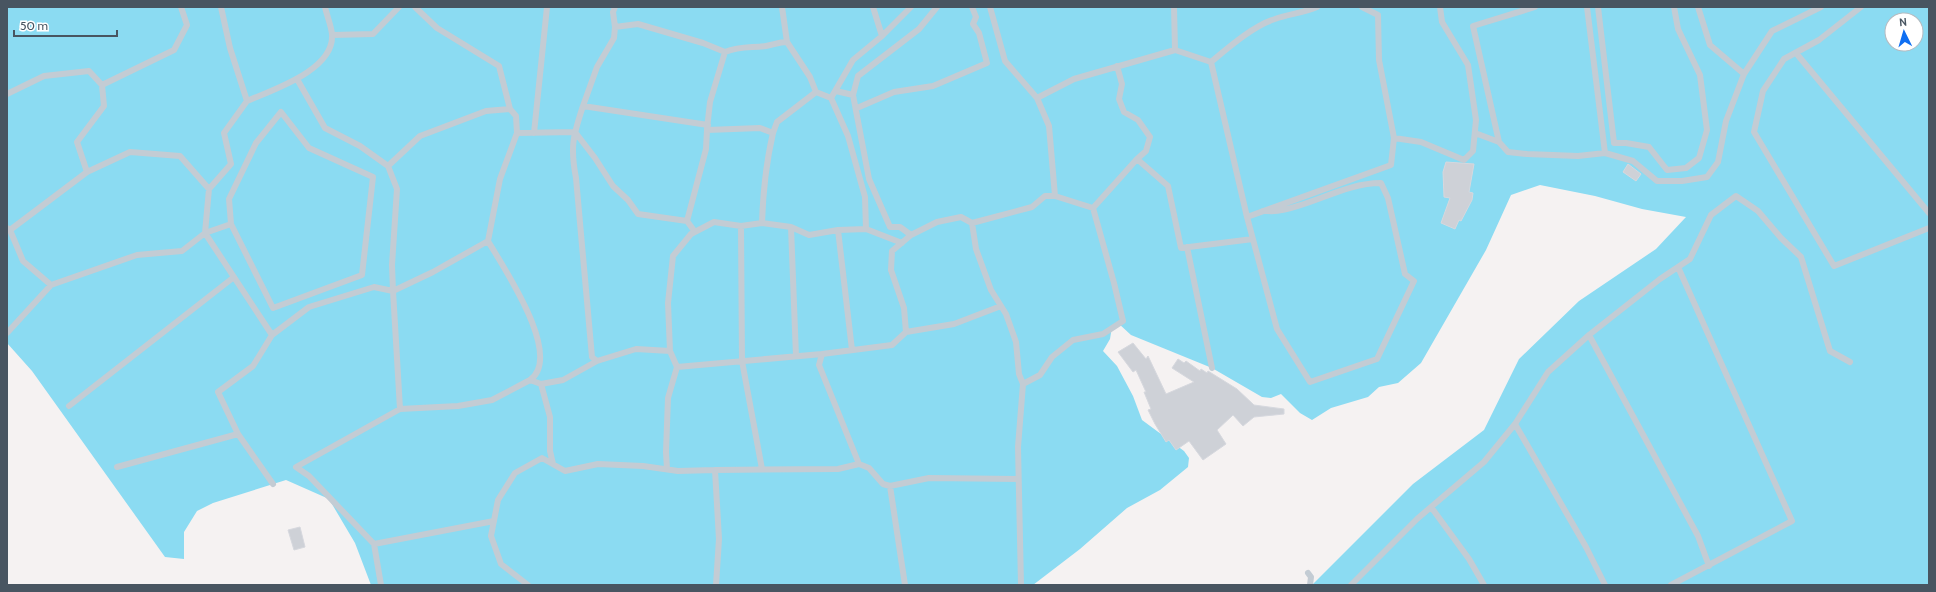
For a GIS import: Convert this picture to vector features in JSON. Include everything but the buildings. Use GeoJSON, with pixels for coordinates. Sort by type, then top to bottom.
{"type":"FeatureCollection","features":[{"type":"Feature","properties":{"kind":"lane"},"geometry":{"type":"LineString","coordinates":[[102,85],[174,50],[187,25],[181,7]]}},
{"type":"Feature","properties":{"kind":"lane"},"geometry":{"type":"LineString","coordinates":[[221,7],[230,48],[246,101]]}},
{"type":"Feature","properties":{"kind":"lane"},"geometry":{"type":"LineString","coordinates":[[272,335],[205,233],[209,189],[231,164],[224,133],[246,101],[297,79],[327,56],[332,35],[325,7]]}},
{"type":"Feature","properties":{"kind":"lane"},"geometry":{"type":"LineString","coordinates":[[332,35],[373,34],[399,7]]}},
{"type":"Feature","properties":{"kind":"lane"},"geometry":{"type":"LineString","coordinates":[[381,585],[374,544],[309,476],[296,467],[400,409],[458,406],[492,400],[530,380],[536,375],[541,357],[538,337],[517,291],[488,241],[500,179],[516,134],[516,116],[510,109],[499,66],[437,28],[415,7]]}},
{"type":"Feature","properties":{"kind":"lane"},"geometry":{"type":"LineString","coordinates":[[534,133],[547,7]]}},
{"type":"Feature","properties":{"kind":"lane"},"geometry":{"type":"LineString","coordinates":[[597,361],[592,357],[576,178],[572,154],[575,132],[582,106],[597,67],[614,38],[615,27],[613,12],[615,7]]}},
{"type":"Feature","properties":{"kind":"lane"},"geometry":{"type":"LineString","coordinates":[[782,7],[787,42],[810,77],[816,92],[831,98],[848,136],[865,197],[866,229]]}},
{"type":"Feature","properties":{"kind":"lane"},"geometry":{"type":"LineString","coordinates":[[873,7],[882,36]]}},
{"type":"Feature","properties":{"kind":"lane"},"geometry":{"type":"LineString","coordinates":[[831,98],[853,60],[882,36],[911,7]]}},
{"type":"Feature","properties":{"kind":"lane"},"geometry":{"type":"LineString","coordinates":[[911,235],[900,228],[890,227],[869,180],[857,108],[853,95],[858,76],[919,29],[937,7]]}},
{"type":"Feature","properties":{"kind":"lane"},"geometry":{"type":"LineString","coordinates":[[857,108],[894,92],[933,86],[986,62],[979,33],[973,24],[976,17],[972,7]]}},
{"type":"Feature","properties":{"kind":"lane"},"geometry":{"type":"LineString","coordinates":[[990,7],[1005,61],[1037,98],[1049,126],[1055,196]]}},
{"type":"Feature","properties":{"kind":"lane"},"geometry":{"type":"LineString","coordinates":[[1174,7],[1175,50]]}},
{"type":"Feature","properties":{"kind":"lane"},"geometry":{"type":"LineString","coordinates":[[1211,62],[1240,38],[1274,19],[1306,12],[1317,7]]}},
{"type":"Feature","properties":{"kind":"lane"},"geometry":{"type":"LineString","coordinates":[[1247,217],[1391,165],[1394,138],[1379,60],[1378,15],[1362,7]]}},
{"type":"Feature","properties":{"kind":"lane"},"geometry":{"type":"LineString","coordinates":[[1394,138],[1421,142],[1464,160],[1473,151],[1476,120],[1468,65],[1442,22],[1440,7]]}},
{"type":"Feature","properties":{"kind":"lane"},"geometry":{"type":"LineString","coordinates":[[1499,142],[1473,26],[1535,7]]}},
{"type":"Feature","properties":{"kind":"lane"},"geometry":{"type":"LineString","coordinates":[[1587,7],[1605,153]]}},
{"type":"Feature","properties":{"kind":"lane"},"geometry":{"type":"LineString","coordinates":[[1598,7],[1614,143],[1626,143],[1649,147],[1667,170],[1686,168],[1698,158],[1707,130],[1700,75],[1678,29],[1674,7]]}},
{"type":"Feature","properties":{"kind":"lane"},"geometry":{"type":"LineString","coordinates":[[1698,7],[1710,45],[1744,74]]}},
{"type":"Feature","properties":{"kind":"lane"},"geometry":{"type":"LineString","coordinates":[[1475,133],[1499,142],[1508,152],[1578,156],[1605,153],[1633,161],[1657,181],[1682,181],[1707,177],[1718,162],[1726,121],[1744,74],[1772,31],[1821,7]]}},
{"type":"Feature","properties":{"kind":"lane"},"geometry":{"type":"LineString","coordinates":[[1861,7],[1819,40],[1784,59],[1763,91],[1754,132],[1834,266],[1929,228]]}},
{"type":"Feature","properties":{"kind":"lane"},"geometry":{"type":"LineString","coordinates":[[615,27],[638,24],[703,43],[725,52],[738,47],[766,46],[780,42],[787,42]]}},
{"type":"Feature","properties":{"kind":"lane"},"geometry":{"type":"LineString","coordinates":[[1037,98],[1074,79],[1175,50],[1211,62]]}},
{"type":"Feature","properties":{"kind":"lane"},"geometry":{"type":"LineString","coordinates":[[687,221],[706,149],[710,102],[725,52]]}},
{"type":"Feature","properties":{"kind":"lane"},"geometry":{"type":"LineString","coordinates":[[1796,52],[1929,213]]}},
{"type":"Feature","properties":{"kind":"lane"},"geometry":{"type":"LineString","coordinates":[[1211,62],[1247,217],[1278,330],[1310,382],[1377,359],[1414,281],[1405,274],[1388,198],[1381,183],[1370,183],[1344,190],[1282,211],[1263,211]]}},
{"type":"Feature","properties":{"kind":"lane"},"geometry":{"type":"LineString","coordinates":[[1093,208],[1146,151],[1150,137],[1138,120],[1124,112],[1119,99],[1122,84],[1117,66]]}},
{"type":"Feature","properties":{"kind":"lane"},"geometry":{"type":"LineString","coordinates":[[7,94],[44,76],[89,71],[102,85],[104,106],[77,142],[87,172]]}},
{"type":"Feature","properties":{"kind":"lane"},"geometry":{"type":"LineString","coordinates":[[297,79],[325,128],[360,146],[388,166],[397,189],[392,265],[400,409]]}},
{"type":"Feature","properties":{"kind":"lane"},"geometry":{"type":"LineString","coordinates":[[836,91],[853,95]]}},
{"type":"Feature","properties":{"kind":"lane"},"geometry":{"type":"LineString","coordinates":[[762,222],[763,190],[768,155],[777,122],[816,92]]}},
{"type":"Feature","properties":{"kind":"lane"},"geometry":{"type":"LineString","coordinates":[[582,106],[707,128],[760,128],[773,133]]}},
{"type":"Feature","properties":{"kind":"lane"},"geometry":{"type":"LineString","coordinates":[[388,166],[420,136],[486,111],[510,109]]}},
{"type":"Feature","properties":{"kind":"lane"},"geometry":{"type":"LineString","coordinates":[[282,112],[309,148],[373,176],[362,275],[273,308],[231,224],[229,199],[256,143],[282,112]]}},
{"type":"Feature","properties":{"kind":"lane"},"geometry":{"type":"LineString","coordinates":[[516,134],[575,132]]}},
{"type":"Feature","properties":{"kind":"lane"},"geometry":{"type":"LineString","coordinates":[[575,132],[595,158],[613,186],[628,200],[638,214],[687,221],[695,232]]}},
{"type":"Feature","properties":{"kind":"lane"},"geometry":{"type":"LineString","coordinates":[[51,286],[23,261],[8,229],[87,172],[130,152],[180,156],[209,189]]}},
{"type":"Feature","properties":{"kind":"lane"},"geometry":{"type":"LineString","coordinates":[[1137,159],[1168,186],[1181,248],[1253,239]]}},
{"type":"Feature","properties":{"kind":"lane"},"geometry":{"type":"LineString","coordinates":[[906,332],[904,308],[891,270],[892,251],[911,235],[937,222],[961,217],[972,223],[1032,206],[1045,196],[1055,196],[1093,208]]}},
{"type":"Feature","properties":{"kind":"lane"},"geometry":{"type":"LineString","coordinates":[[1354,584],[1417,519],[1484,462],[1515,424],[1548,372],[1589,335],[1690,259],[1711,215],[1736,196],[1758,211],[1781,238],[1801,257],[1830,351],[1850,362]]}},
{"type":"Feature","properties":{"kind":"lane"},"geometry":{"type":"LineString","coordinates":[[1023,384],[1040,375],[1052,357],[1073,340],[1103,334],[1123,321],[1093,208]]}},
{"type":"Feature","properties":{"kind":"lane"},"geometry":{"type":"LineString","coordinates":[[667,469],[666,452],[668,398],[677,367],[670,351],[668,303],[673,256],[695,232],[714,222],[741,226],[762,222],[791,227],[809,235],[838,230],[866,229],[902,243]]}},
{"type":"Feature","properties":{"kind":"lane"},"geometry":{"type":"LineString","coordinates":[[972,223],[976,250],[991,290],[1006,314],[1016,342],[1019,374],[1023,384],[1018,447],[1021,585]]}},
{"type":"Feature","properties":{"kind":"lane"},"geometry":{"type":"LineString","coordinates":[[7,333],[51,286],[137,255],[182,251],[205,233],[231,224]]}},
{"type":"Feature","properties":{"kind":"lane"},"geometry":{"type":"LineString","coordinates":[[741,226],[742,361],[762,469]]}},
{"type":"Feature","properties":{"kind":"lane"},"geometry":{"type":"LineString","coordinates":[[791,227],[796,356]]}},
{"type":"Feature","properties":{"kind":"lane"},"geometry":{"type":"LineString","coordinates":[[838,230],[852,350]]}},
{"type":"Feature","properties":{"kind":"lane"},"geometry":{"type":"LineString","coordinates":[[273,484],[238,434],[218,392],[253,366],[272,335],[309,307],[374,287],[393,292],[433,272],[488,241]]}},
{"type":"Feature","properties":{"kind":"lane"},"geometry":{"type":"LineString","coordinates":[[1187,248],[1212,368]]}},
{"type":"Feature","properties":{"kind":"lane"},"geometry":{"type":"LineString","coordinates":[[1671,585],[1792,521],[1678,267]]}},
{"type":"Feature","properties":{"kind":"lane"},"geometry":{"type":"LineString","coordinates":[[69,406],[234,277]]}},
{"type":"Feature","properties":{"kind":"lane"},"geometry":{"type":"LineString","coordinates":[[677,367],[822,354],[892,345],[906,332],[954,324],[1001,306]]}},
{"type":"Feature","properties":{"kind":"lane"},"geometry":{"type":"LineString","coordinates":[[1589,335],[1698,536],[1709,566]]}},
{"type":"Feature","properties":{"kind":"lane"},"geometry":{"type":"LineString","coordinates":[[530,380],[541,384],[563,380],[597,361],[636,349],[670,351]]}},
{"type":"Feature","properties":{"kind":"lane"},"geometry":{"type":"LineString","coordinates":[[822,354],[819,366],[859,464]]}},
{"type":"Feature","properties":{"kind":"lane"},"geometry":{"type":"LineString","coordinates":[[541,384],[550,417],[550,451],[554,464]]}},
{"type":"Feature","properties":{"kind":"lane"},"geometry":{"type":"LineString","coordinates":[[1515,424],[1586,547],[1605,585]]}},
{"type":"Feature","properties":{"kind":"lane"},"geometry":{"type":"LineString","coordinates":[[117,468],[238,434]]}},
{"type":"Feature","properties":{"kind":"lane"},"geometry":{"type":"LineString","coordinates":[[528,585],[501,564],[491,536],[498,500],[515,473],[542,458],[565,471],[598,464],[643,466],[678,471],[838,469],[859,464],[868,468],[882,484],[890,486],[929,478],[1018,478]]}},
{"type":"Feature","properties":{"kind":"lane"},"geometry":{"type":"LineString","coordinates":[[715,470],[719,539],[716,585]]}},
{"type":"Feature","properties":{"kind":"lane"},"geometry":{"type":"LineString","coordinates":[[890,486],[905,585]]}},
{"type":"Feature","properties":{"kind":"lane"},"geometry":{"type":"LineString","coordinates":[[1431,507],[1468,559],[1484,585]]}},
{"type":"Feature","properties":{"kind":"lane"},"geometry":{"type":"LineString","coordinates":[[374,544],[494,521]]}},
{"type":"Feature","properties":{"kind":"lane"},"geometry":{"type":"LineString","coordinates":[[1308,573],[1311,577],[1310,585]]}},
{"type":"Feature","properties":{"kind":"water"},"geometry":{"type":"Polygon","coordinates":[[[7,7],[1929,7],[1929,585],[1312,585],[1413,484],[1484,430],[1519,359],[1579,301],[1656,249],[1686,217],[1642,209],[1595,196],[1540,185],[1511,195],[1486,250],[1421,363],[1398,383],[1379,387],[1368,397],[1331,408],[1312,420],[1300,413],[1281,394],[1271,398],[1262,397],[1212,368],[1131,335],[1118,323],[1112,327],[1110,339],[1103,351],[1117,366],[1133,396],[1142,420],[1184,451],[1189,458],[1188,467],[1160,490],[1127,508],[1080,549],[1033,585],[371,585],[355,543],[329,499],[286,480],[213,503],[197,511],[184,532],[184,559],[165,557],[32,371],[7,343],[7,7]]]}}]}
